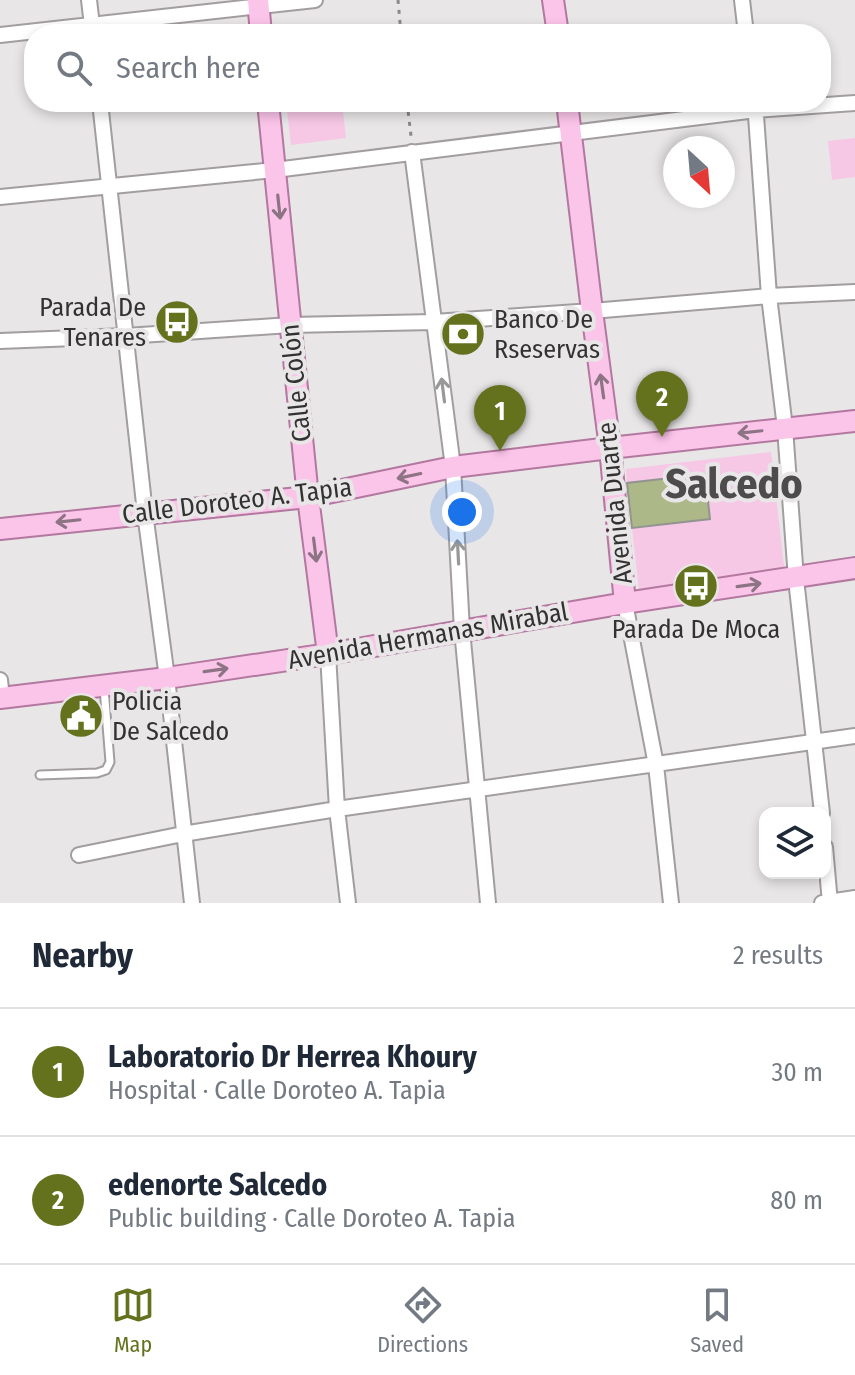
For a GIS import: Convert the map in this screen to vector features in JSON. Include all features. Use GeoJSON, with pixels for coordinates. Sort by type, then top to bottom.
{"type":"FeatureCollection","features":[{"type":"Feature","properties":{"kind":"main road"},"geometry":{"type":"LineString","coordinates":[[553,0],[557,24]]}},
{"type":"Feature","properties":{"kind":"main road"},"geometry":{"type":"LineString","coordinates":[[258,3],[260,24]]}},
{"type":"Feature","properties":{"kind":"main road","name":"Calle Colón"},"geometry":{"type":"LineString","coordinates":[[269,112],[308,497],[328,654]]}},
{"type":"Feature","properties":{"kind":"main road","name":"Avenida Duarte"},"geometry":{"type":"LineString","coordinates":[[569,112],[610,448],[625,603]]}},
{"type":"Feature","properties":{"kind":"main road","name":"Calle Doroteo A. Tapia"},"geometry":{"type":"LineString","coordinates":[[0,529],[308,497],[453,467],[855,421]]}},
{"type":"Feature","properties":{"kind":"main road","name":"Avenida Hermanas Mirabal"},"geometry":{"type":"LineString","coordinates":[[1,692],[103,686],[167,678],[855,568]]}},
{"type":"Feature","properties":{"kind":"street"},"geometry":{"type":"LineString","coordinates":[[89,0],[91,24]]}},
{"type":"Feature","properties":{"kind":"street"},"geometry":{"type":"LineString","coordinates":[[124,24],[258,3],[315,0]]}},
{"type":"Feature","properties":{"kind":"street"},"geometry":{"type":"LineString","coordinates":[[742,0],[745,24]]}},
{"type":"Feature","properties":{"kind":"street"},"geometry":{"type":"LineString","coordinates":[[0,35],[24,33]]}},
{"type":"Feature","properties":{"kind":"street"},"geometry":{"type":"LineString","coordinates":[[831,104],[855,103]]}},
{"type":"Feature","properties":{"kind":"street"},"geometry":{"type":"LineString","coordinates":[[101,112],[192,903]]}},
{"type":"Feature","properties":{"kind":"street"},"geometry":{"type":"LineString","coordinates":[[0,197],[275,170],[572,134],[717,112]]}},
{"type":"Feature","properties":{"kind":"street"},"geometry":{"type":"LineString","coordinates":[[756,112],[769,296],[785,428],[796,579],[821,807]]}},
{"type":"Feature","properties":{"kind":"street"},"geometry":{"type":"LineString","coordinates":[[412,152],[453,467],[462,630],[488,903]]}},
{"type":"Feature","properties":{"kind":"street"},"geometry":{"type":"LineString","coordinates":[[0,341],[290,325],[434,322],[855,292]]}},
{"type":"Feature","properties":{"kind":"street","name":"Avenida Duarte"},"geometry":{"type":"LineString","coordinates":[[625,603],[656,765],[671,903]]}},
{"type":"Feature","properties":{"kind":"street","name":"Calle Colón"},"geometry":{"type":"LineString","coordinates":[[328,654],[337,809],[348,903]]}},
{"type":"Feature","properties":{"kind":"street"},"geometry":{"type":"LineString","coordinates":[[79,855],[183,834],[337,809],[855,736]]}},
{"type":"Feature","properties":{"kind":"street"},"geometry":{"type":"LineString","coordinates":[[827,879],[828,903],[855,898]]}},
{"type":"Feature","properties":{"kind":"lane"},"geometry":{"type":"LineString","coordinates":[[40,775],[106,770],[110,762],[103,686]]}},
{"type":"Feature","properties":{"kind":"path"},"geometry":{"type":"LineString","coordinates":[[398,0],[400,24]]}},
{"type":"Feature","properties":{"kind":"path"},"geometry":{"type":"LineString","coordinates":[[408,112],[412,152]]}},
{"type":"Feature","properties":{"kind":"shaded area"},"geometry":{"type":"Polygon","coordinates":[[[287,112],[343,112],[346,138],[291,145],[287,112]]]}},
{"type":"Feature","properties":{"kind":"shaded area"},"geometry":{"type":"Polygon","coordinates":[[[855,138],[855,177],[832,180],[828,141],[855,138]]]}},
{"type":"Feature","properties":{"kind":"shaded area"},"geometry":{"type":"Polygon","coordinates":[[[771,452],[785,574],[639,591],[632,528],[710,518],[705,474],[627,483],[626,469],[771,452]]]}},
{"type":"Feature","properties":{"kind":"building"},"geometry":{"type":"Polygon","coordinates":[[[705,474],[710,519],[632,528],[627,483],[705,474]]]}},
{"type":"Feature","properties":{"kind":"place","name":"Parada De Tenares"},"geometry":{"type":"Point","coordinates":[177,322]}},
{"type":"Feature","properties":{"kind":"place","name":"Banco De Rseservas"},"geometry":{"type":"Point","coordinates":[463,334]}},
{"type":"Feature","properties":{"kind":"place","name":"edenorte Salcedo"},"geometry":{"type":"Point","coordinates":[662,437]}},
{"type":"Feature","properties":{"kind":"place","name":"Laboratorio Dr Herrea Khoury"},"geometry":{"type":"Point","coordinates":[500,451]}},
{"type":"Feature","properties":{"kind":"place","name":"Parada De Moca"},"geometry":{"type":"Point","coordinates":[696,586]}},
{"type":"Feature","properties":{"kind":"place","name":"Policia De Salcedo"},"geometry":{"type":"Point","coordinates":[81,716]}},
{"type":"Feature","properties":{"kind":"district","name":"Salcedo"},"geometry":{"type":"Point","coordinates":[734,484]}}]}
